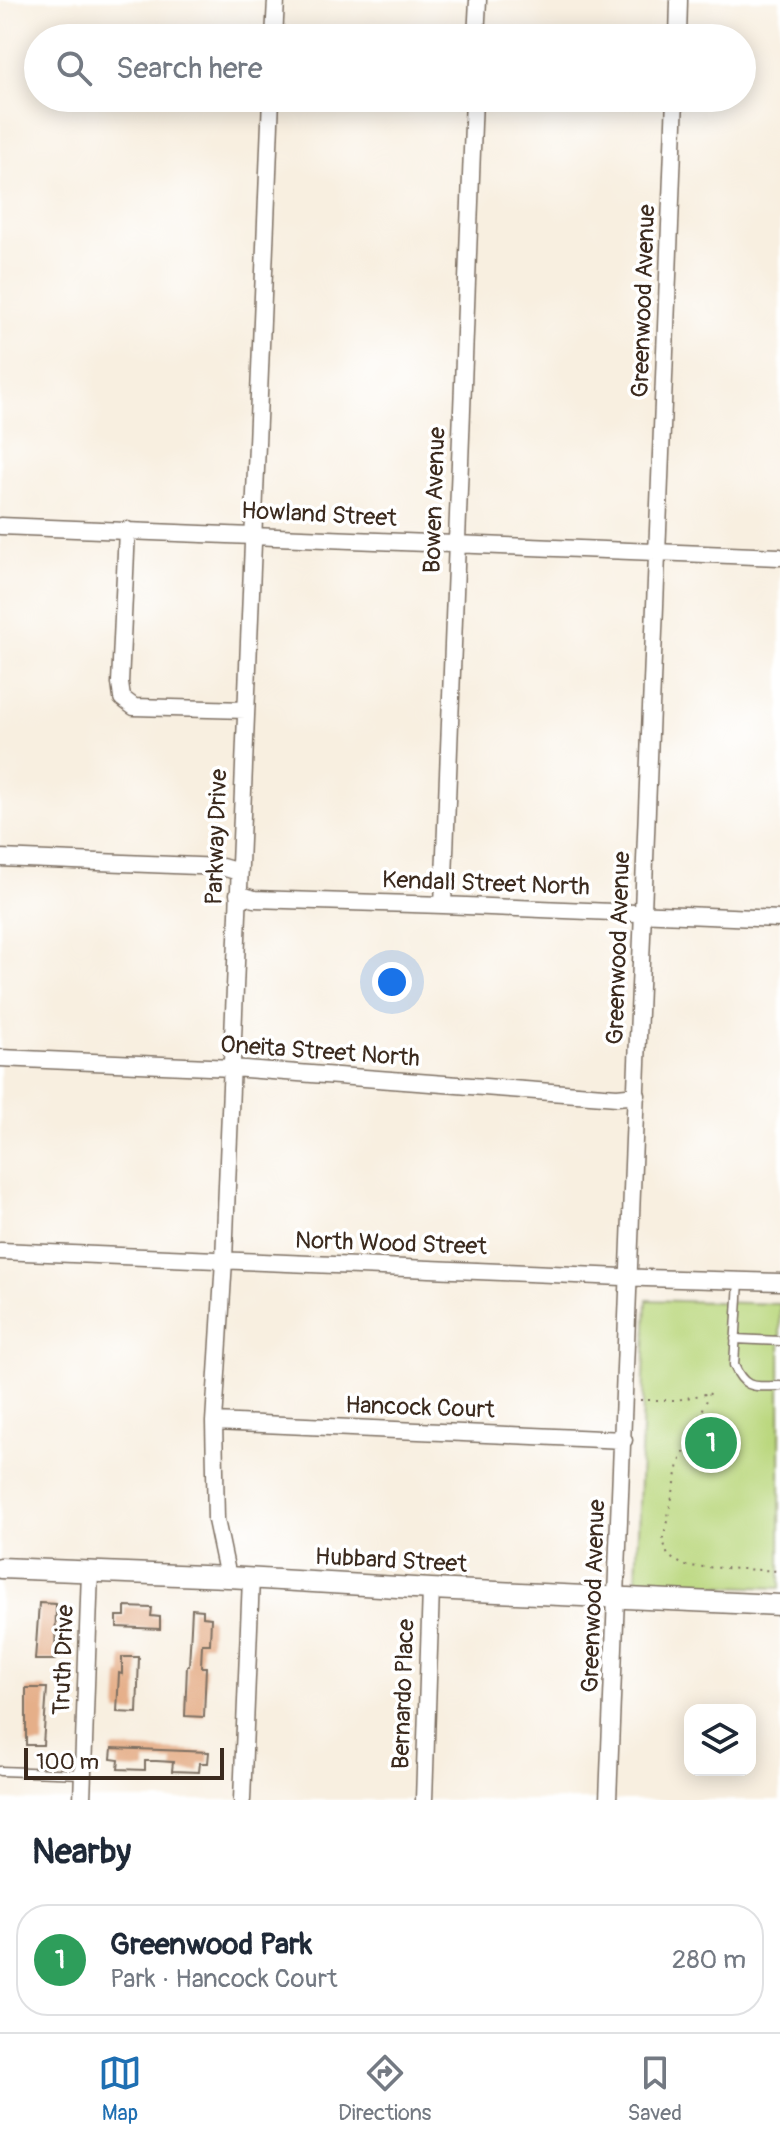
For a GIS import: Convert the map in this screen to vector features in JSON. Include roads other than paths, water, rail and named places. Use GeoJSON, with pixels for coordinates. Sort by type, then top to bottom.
{"type":"FeatureCollection","features":[{"type":"Feature","properties":{"kind":"street"},"geometry":{"type":"LineString","coordinates":[[275,24],[276,0]]}},
{"type":"Feature","properties":{"kind":"street"},"geometry":{"type":"LineString","coordinates":[[477,24],[478,0]]}},
{"type":"Feature","properties":{"kind":"street"},"geometry":{"type":"LineString","coordinates":[[678,24],[679,0]]}},
{"type":"Feature","properties":{"kind":"street","name":"Parkway Drive"},"geometry":{"type":"LineString","coordinates":[[228,1577],[216,1520],[214,1422],[224,1260],[270,112]]}},
{"type":"Feature","properties":{"kind":"street","name":"Bowen Avenue"},"geometry":{"type":"LineString","coordinates":[[443,905],[473,112]]}},
{"type":"Feature","properties":{"kind":"street","name":"Greenwood Avenue"},"geometry":{"type":"LineString","coordinates":[[608,1800],[674,112]]}},
{"type":"Feature","properties":{"kind":"street","name":"Howland Street"},"geometry":{"type":"LineString","coordinates":[[0,526],[780,557]]}},
{"type":"Feature","properties":{"kind":"street"},"geometry":{"type":"LineString","coordinates":[[127,530],[120,683],[122,698],[134,707],[246,710]]}},
{"type":"Feature","properties":{"kind":"street"},"geometry":{"type":"LineString","coordinates":[[0,858],[222,867],[239,872]]}},
{"type":"Feature","properties":{"kind":"street","name":"Kendall Street North"},"geometry":{"type":"LineString","coordinates":[[238,894],[254,899],[780,919]]}},
{"type":"Feature","properties":{"kind":"street","name":"Oneita Street North"},"geometry":{"type":"LineString","coordinates":[[0,1058],[232,1068],[617,1097],[637,1095]]}},
{"type":"Feature","properties":{"kind":"street","name":"North Wood Street"},"geometry":{"type":"LineString","coordinates":[[0,1251],[780,1282]]}},
{"type":"Feature","properties":{"kind":"street","name":"Hancock Court"},"geometry":{"type":"LineString","coordinates":[[214,1422],[624,1440]]}},
{"type":"Feature","properties":{"kind":"street","name":"Hubbard Street"},"geometry":{"type":"LineString","coordinates":[[0,1568],[780,1605]]}},
{"type":"Feature","properties":{"kind":"street","name":"Truth Drive"},"geometry":{"type":"LineString","coordinates":[[82,1800],[90,1571]]}},
{"type":"Feature","properties":{"kind":"street"},"geometry":{"type":"LineString","coordinates":[[242,1800],[251,1578]]}},
{"type":"Feature","properties":{"kind":"street","name":"Bernardo Place"},"geometry":{"type":"LineString","coordinates":[[424,1800],[431,1589]]}},
{"type":"Feature","properties":{"kind":"lane"},"geometry":{"type":"LineString","coordinates":[[739,1280],[734,1365],[739,1378],[751,1386],[780,1386]]}},
{"type":"Feature","properties":{"kind":"lane"},"geometry":{"type":"LineString","coordinates":[[735,1339],[780,1341]]}},
{"type":"Feature","properties":{"kind":"lane"},"geometry":{"type":"LineString","coordinates":[[0,1771],[83,1774]]}},
{"type":"Feature","properties":{"kind":"place","name":"Greenwood Park"},"geometry":{"type":"Point","coordinates":[711,1443]}}]}
